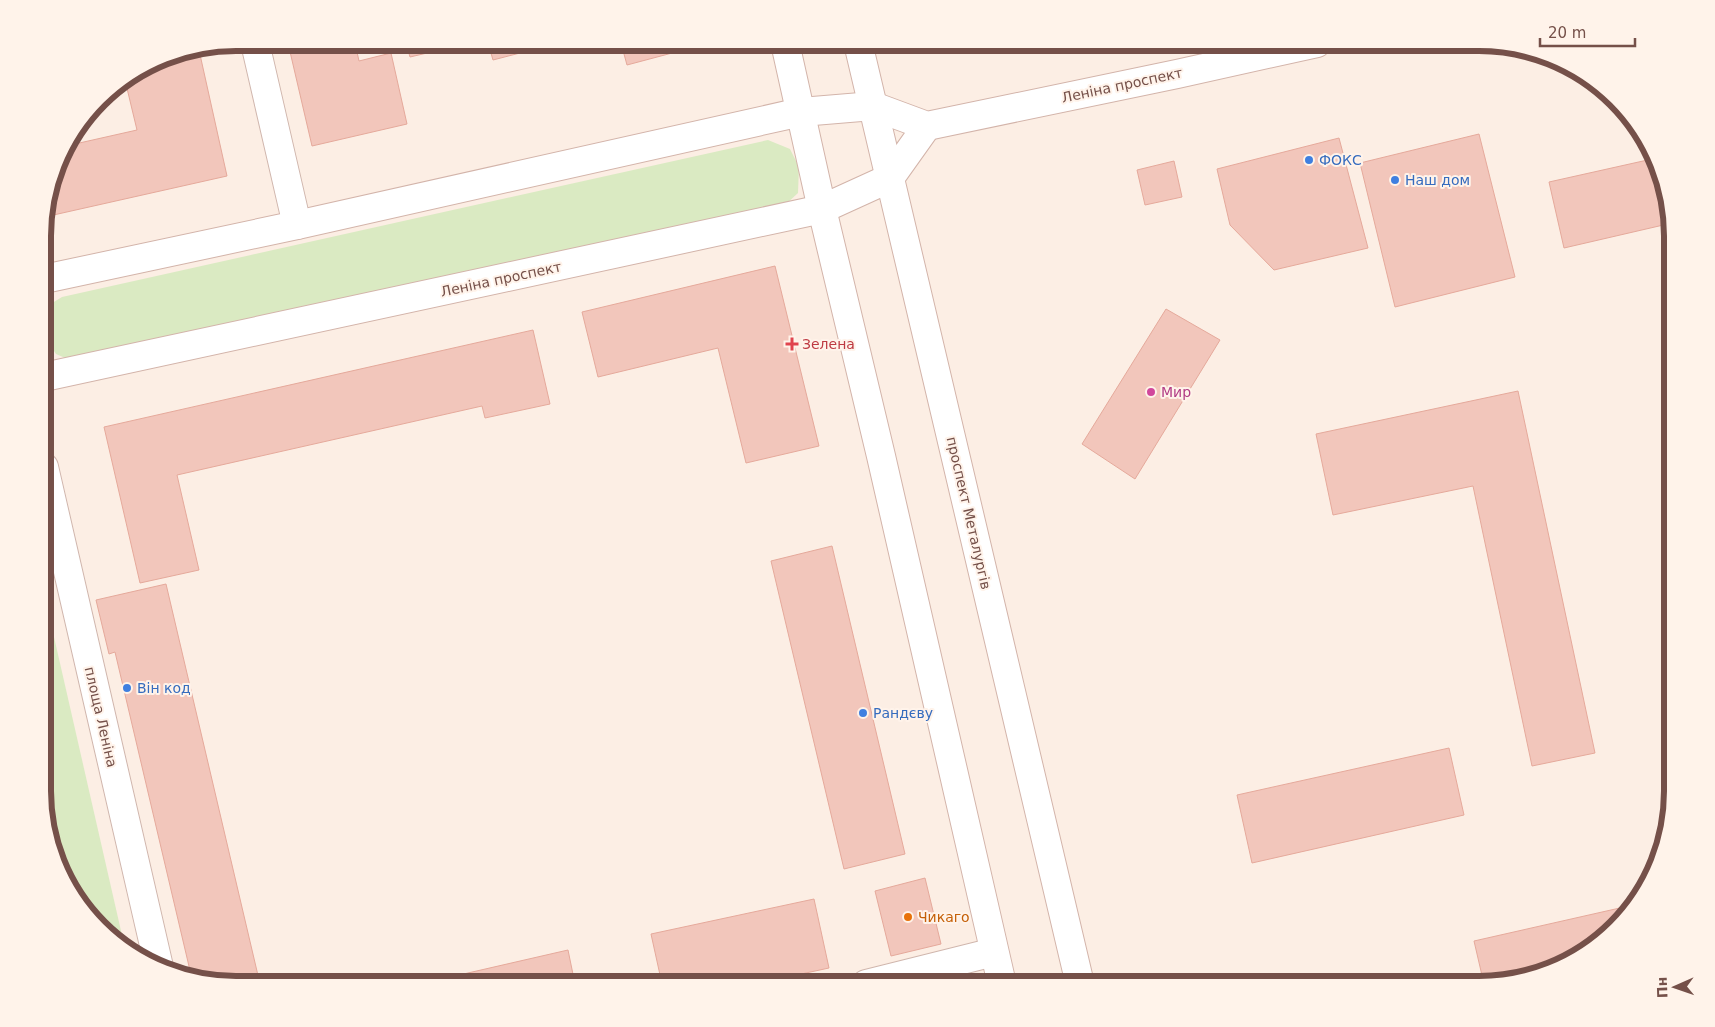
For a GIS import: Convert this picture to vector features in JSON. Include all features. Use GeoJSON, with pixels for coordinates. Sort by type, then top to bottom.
{"type":"FeatureCollection","features":[{"type":"Feature","properties":{"kind":"street"},"geometry":{"type":"LineString","coordinates":[[257,51],[297,225]]}},
{"type":"Feature","properties":{"kind":"street"},"geometry":{"type":"LineString","coordinates":[[787,51],[1000,976]]}},
{"type":"Feature","properties":{"kind":"street","name":"проспект Металургів"},"geometry":{"type":"LineString","coordinates":[[860,51],[1078,976]]}},
{"type":"Feature","properties":{"kind":"street","name":"Леніна проспект"},"geometry":{"type":"LineString","coordinates":[[927,126],[1278,51]]}},
{"type":"Feature","properties":{"kind":"street"},"geometry":{"type":"LineString","coordinates":[[51,278],[297,225],[801,112],[873,106],[927,126],[890,178]]}},
{"type":"Feature","properties":{"kind":"street","name":"Леніна проспект"},"geometry":{"type":"LineString","coordinates":[[51,375],[822,209],[890,178]]}},
{"type":"Feature","properties":{"kind":"street","name":"площа Леніна"},"geometry":{"type":"LineString","coordinates":[[51,497],[157,958]]}},
{"type":"Feature","properties":{"kind":"street"},"geometry":{"type":"LineString","coordinates":[[898,976],[994,952]]}},
{"type":"Feature","properties":{"kind":"green space"},"geometry":{"type":"Polygon","coordinates":[[[768,140],[790,149],[799,167],[798,193],[784,206],[72,361],[56,354],[51,346],[51,304],[62,297],[768,140]]]}},
{"type":"Feature","properties":{"kind":"green space"},"geometry":{"type":"Polygon","coordinates":[[[51,624],[122,937],[105,922],[82,894],[65,862],[55,827],[51,791],[51,624]]]}},
{"type":"Feature","properties":{"kind":"building"},"geometry":{"type":"Polygon","coordinates":[[[290,51],[357,51],[359,61],[391,53],[407,124],[312,146],[290,51]]]}},
{"type":"Feature","properties":{"kind":"building"},"geometry":{"type":"Polygon","coordinates":[[[408,51],[436,51],[410,57],[408,51]]]}},
{"type":"Feature","properties":{"kind":"building"},"geometry":{"type":"Polygon","coordinates":[[[490,51],[519,51],[520,53],[493,60],[490,51]]]}},
{"type":"Feature","properties":{"kind":"building"},"geometry":{"type":"Polygon","coordinates":[[[623,51],[680,51],[627,65],[623,51]]]}},
{"type":"Feature","properties":{"kind":"building"},"geometry":{"type":"Polygon","coordinates":[[[200,55],[227,176],[53,215],[61,177],[76,144],[137,130],[127,87],[165,65],[200,55]]]}},
{"type":"Feature","properties":{"kind":"building"},"geometry":{"type":"Polygon","coordinates":[[[1479,134],[1515,277],[1395,307],[1360,163],[1479,134]]]}},
{"type":"Feature","properties":{"kind":"building"},"geometry":{"type":"Polygon","coordinates":[[[1339,138],[1368,248],[1274,270],[1230,225],[1217,169],[1339,138]]]}},
{"type":"Feature","properties":{"kind":"building"},"geometry":{"type":"Polygon","coordinates":[[[1648,160],[1660,200],[1663,225],[1564,248],[1549,182],[1648,160]]]}},
{"type":"Feature","properties":{"kind":"building"},"geometry":{"type":"Polygon","coordinates":[[[1174,161],[1182,197],[1145,205],[1137,170],[1174,161]]]}},
{"type":"Feature","properties":{"kind":"building"},"geometry":{"type":"Polygon","coordinates":[[[775,266],[819,446],[746,463],[718,348],[598,377],[582,312],[775,266]]]}},
{"type":"Feature","properties":{"kind":"building","name":"Мир"},"geometry":{"type":"Polygon","coordinates":[[[1166,309],[1220,340],[1135,479],[1082,444],[1166,309]]]}},
{"type":"Feature","properties":{"kind":"building"},"geometry":{"type":"Polygon","coordinates":[[[533,330],[550,404],[485,418],[482,406],[177,475],[199,570],[140,583],[104,427],[533,330]]]}},
{"type":"Feature","properties":{"kind":"building"},"geometry":{"type":"Polygon","coordinates":[[[1518,391],[1595,753],[1532,766],[1473,486],[1333,515],[1316,434],[1518,391]]]}},
{"type":"Feature","properties":{"kind":"building"},"geometry":{"type":"Polygon","coordinates":[[[832,546],[905,854],[844,869],[771,561],[832,546]]]}},
{"type":"Feature","properties":{"kind":"building"},"geometry":{"type":"Polygon","coordinates":[[[166,584],[258,976],[212,974],[190,969],[115,652],[109,654],[96,600],[166,584]]]}},
{"type":"Feature","properties":{"kind":"building"},"geometry":{"type":"Polygon","coordinates":[[[1449,748],[1464,815],[1252,863],[1237,795],[1449,748]]]}},
{"type":"Feature","properties":{"kind":"building","name":"Чикаго"},"geometry":{"type":"Polygon","coordinates":[[[925,878],[941,944],[891,956],[875,891],[925,878]]]}},
{"type":"Feature","properties":{"kind":"building"},"geometry":{"type":"Polygon","coordinates":[[[814,899],[829,968],[792,976],[660,976],[651,934],[814,899]]]}},
{"type":"Feature","properties":{"kind":"building"},"geometry":{"type":"Polygon","coordinates":[[[1622,907],[1610,922],[1582,945],[1550,962],[1515,972],[1482,976],[1474,941],[1622,907]]]}},
{"type":"Feature","properties":{"kind":"building"},"geometry":{"type":"Polygon","coordinates":[[[568,950],[573,976],[455,976],[568,950]]]}},
{"type":"Feature","properties":{"kind":"place","name":"ФОКС"},"geometry":{"type":"Point","coordinates":[1309,160]}},
{"type":"Feature","properties":{"kind":"place","name":"Наш дом"},"geometry":{"type":"Point","coordinates":[1395,180]}},
{"type":"Feature","properties":{"kind":"place","name":"Зелена"},"geometry":{"type":"Point","coordinates":[792,344]}},
{"type":"Feature","properties":{"kind":"place","name":"Мир"},"geometry":{"type":"Point","coordinates":[1151,392]}},
{"type":"Feature","properties":{"kind":"place","name":"Він код"},"geometry":{"type":"Point","coordinates":[127,688]}},
{"type":"Feature","properties":{"kind":"place","name":"Рандєву"},"geometry":{"type":"Point","coordinates":[863,713]}},
{"type":"Feature","properties":{"kind":"place","name":"Чикаго"},"geometry":{"type":"Point","coordinates":[908,917]}}]}
